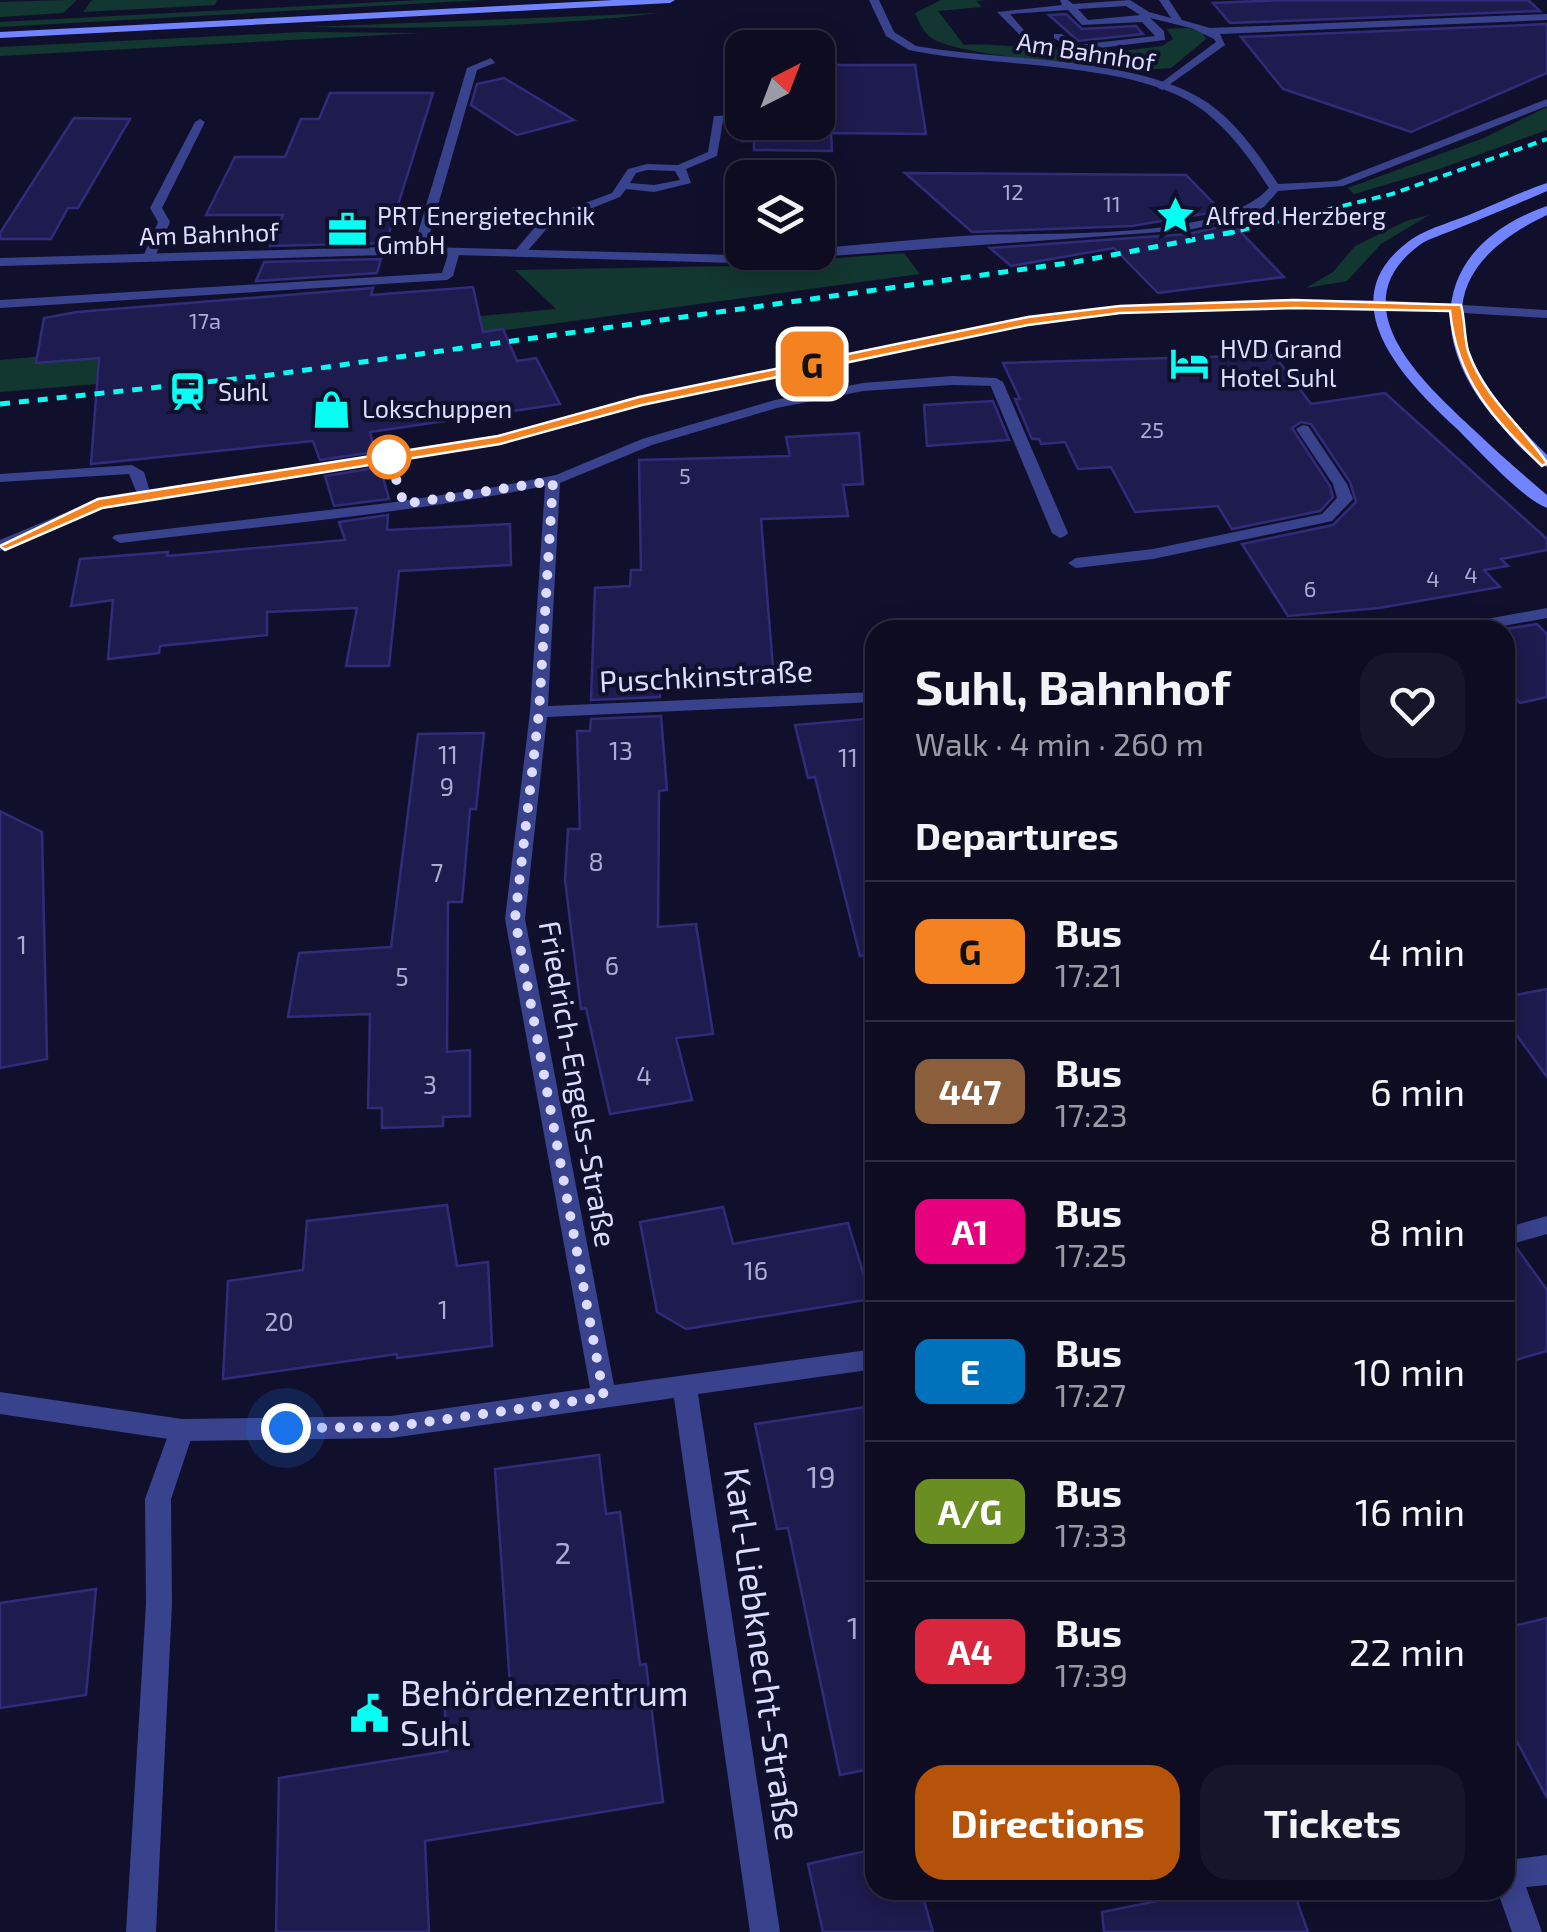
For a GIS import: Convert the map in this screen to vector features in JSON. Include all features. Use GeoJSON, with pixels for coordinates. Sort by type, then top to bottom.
{"type":"FeatureCollection","features":[{"type":"Feature","properties":{"kind":"main road"},"geometry":{"type":"LineString","coordinates":[[0,36],[670,0]]}},
{"type":"Feature","properties":{"kind":"main road"},"geometry":{"type":"LineString","coordinates":[[1547,187],[1417,241],[1400,254],[1387,273],[1379,304],[1385,338],[1416,384],[1547,503]]}},
{"type":"Feature","properties":{"kind":"main road"},"geometry":{"type":"LineString","coordinates":[[1547,210],[1508,228],[1471,260],[1456,307],[1460,346],[1471,374],[1508,424],[1547,462]]}},
{"type":"Feature","properties":{"kind":"street","name":"Am Bahnhof"},"geometry":{"type":"LineString","coordinates":[[874,0],[890,34],[913,48],[1162,87],[1211,110],[1275,188]]}},
{"type":"Feature","properties":{"kind":"street"},"geometry":{"type":"LineString","coordinates":[[1164,0],[1178,20]]}},
{"type":"Feature","properties":{"kind":"street"},"geometry":{"type":"LineString","coordinates":[[1025,36],[1002,12],[1070,7],[1134,10],[1178,20],[1219,36],[1220,47],[1162,87]]}},
{"type":"Feature","properties":{"kind":"street"},"geometry":{"type":"LineString","coordinates":[[1070,7],[1086,23],[1134,10]]}},
{"type":"Feature","properties":{"kind":"street"},"geometry":{"type":"LineString","coordinates":[[1030,10],[1045,23]]}},
{"type":"Feature","properties":{"kind":"street"},"geometry":{"type":"LineString","coordinates":[[1058,36],[1075,48],[1161,38],[1134,10]]}},
{"type":"Feature","properties":{"kind":"street"},"geometry":{"type":"LineString","coordinates":[[1211,31],[1547,17]]}},
{"type":"Feature","properties":{"kind":"street"},"geometry":{"type":"LineString","coordinates":[[419,250],[472,68],[491,61]]}},
{"type":"Feature","properties":{"kind":"street","name":"Am Bahnhof"},"geometry":{"type":"LineString","coordinates":[[1275,188],[1339,184],[1547,102]]}},
{"type":"Feature","properties":{"kind":"street"},"geometry":{"type":"LineString","coordinates":[[520,253],[546,222],[616,195],[632,170],[680,168],[713,154],[718,118],[725,118]]}},
{"type":"Feature","properties":{"kind":"street"},"geometry":{"type":"LineString","coordinates":[[148,258],[164,222],[156,208],[200,122]]}},
{"type":"Feature","properties":{"kind":"street"},"geometry":{"type":"LineString","coordinates":[[622,184],[639,189],[678,186],[687,181],[680,168]]}},
{"type":"Feature","properties":{"kind":"street","name":"Am Bahnhof"},"geometry":{"type":"LineString","coordinates":[[835,250],[980,239],[1133,234],[1247,211],[1266,202],[1275,188]]}},
{"type":"Feature","properties":{"kind":"street","name":"Am Bahnhof"},"geometry":{"type":"LineString","coordinates":[[0,262],[419,250],[725,259]]}},
{"type":"Feature","properties":{"kind":"street"},"geometry":{"type":"LineString","coordinates":[[0,304],[447,276],[454,251]]}},
{"type":"Feature","properties":{"kind":"street"},"geometry":{"type":"LineString","coordinates":[[3,543],[84,508],[144,495],[500,440],[639,402],[1028,321],[1174,307],[1379,304],[1547,314]]}},
{"type":"Feature","properties":{"kind":"street"},"geometry":{"type":"LineString","coordinates":[[120,538],[404,504],[553,481],[682,430],[822,395],[932,378],[996,382],[1060,533]]}},
{"type":"Feature","properties":{"kind":"street"},"geometry":{"type":"LineString","coordinates":[[1076,562],[1153,554],[1328,518],[1345,500],[1340,484],[1303,429]]}},
{"type":"Feature","properties":{"kind":"street"},"geometry":{"type":"LineString","coordinates":[[0,478],[124,468],[137,472],[144,495]]}},
{"type":"Feature","properties":{"kind":"street","name":"Friedrich-Engels-Straße"},"geometry":{"type":"LineString","coordinates":[[553,481],[539,712],[515,919],[604,1397]]}},
{"type":"Feature","properties":{"kind":"street"},"geometry":{"type":"LineString","coordinates":[[1506,620],[1547,612]]}},
{"type":"Feature","properties":{"kind":"street","name":"Puschkinstraße"},"geometry":{"type":"LineString","coordinates":[[539,712],[865,697]]}},
{"type":"Feature","properties":{"kind":"street"},"geometry":{"type":"LineString","coordinates":[[1515,1234],[1547,1224]]}},
{"type":"Feature","properties":{"kind":"street"},"geometry":{"type":"LineString","coordinates":[[0,1403],[182,1430],[391,1427],[865,1360]]}},
{"type":"Feature","properties":{"kind":"street","name":"Karl-Liebknecht-Straße"},"geometry":{"type":"LineString","coordinates":[[685,1387],[765,1932]]}},
{"type":"Feature","properties":{"kind":"street"},"geometry":{"type":"LineString","coordinates":[[141,1932],[159,1604],[158,1499],[182,1430]]}},
{"type":"Feature","properties":{"kind":"street"},"geometry":{"type":"LineString","coordinates":[[1515,1872],[1547,1870]]}},
{"type":"Feature","properties":{"kind":"street"},"geometry":{"type":"LineString","coordinates":[[1515,1899],[1526,1932]]}},
{"type":"Feature","properties":{"kind":"green space"},"geometry":{"type":"Polygon","coordinates":[[[77,0],[63,13],[0,17],[0,2],[77,0]]]}},
{"type":"Feature","properties":{"kind":"green space"},"geometry":{"type":"Polygon","coordinates":[[[92,0],[217,0],[215,5],[83,12],[92,0]]]}},
{"type":"Feature","properties":{"kind":"green space"},"geometry":{"type":"Polygon","coordinates":[[[483,0],[0,27],[0,22],[483,0]]]}},
{"type":"Feature","properties":{"kind":"green space"},"geometry":{"type":"Polygon","coordinates":[[[941,0],[987,0],[976,1],[982,7],[938,11],[964,45],[1105,52],[1162,46],[1173,39],[1167,29],[1189,28],[1206,39],[1171,68],[1125,69],[1002,56],[930,37],[915,13],[941,0]]]}},
{"type":"Feature","properties":{"kind":"green space"},"geometry":{"type":"Polygon","coordinates":[[[659,13],[484,26],[309,27],[659,13]]]}},
{"type":"Feature","properties":{"kind":"green space"},"geometry":{"type":"Polygon","coordinates":[[[304,32],[420,33],[0,56],[0,47],[304,32]]]}},
{"type":"Feature","properties":{"kind":"green space"},"geometry":{"type":"Polygon","coordinates":[[[1547,107],[1547,130],[1439,169],[1354,194],[1348,188],[1484,138],[1547,107]]]}},
{"type":"Feature","properties":{"kind":"green space"},"geometry":{"type":"Polygon","coordinates":[[[1429,215],[1381,244],[1347,281],[1306,288],[1333,272],[1355,246],[1406,221],[1429,215]]]}},
{"type":"Feature","properties":{"kind":"green space"},"geometry":{"type":"Polygon","coordinates":[[[904,253],[920,274],[97,380],[96,384],[0,392],[0,360],[556,309],[515,270],[725,266],[725,270],[835,270],[835,258],[904,253]]]}},
{"type":"Feature","properties":{"kind":"building"},"geometry":{"type":"Polygon","coordinates":[[[1528,0],[1540,11],[1230,23],[1213,3],[1528,0]]]}},
{"type":"Feature","properties":{"kind":"building"},"geometry":{"type":"Polygon","coordinates":[[[1066,14],[1082,29],[1136,26],[1143,34],[1078,41],[1049,15],[1066,14]]]}},
{"type":"Feature","properties":{"kind":"building"},"geometry":{"type":"Polygon","coordinates":[[[1547,24],[1547,73],[1411,132],[1283,89],[1241,37],[1547,24]]]}},
{"type":"Feature","properties":{"kind":"building"},"geometry":{"type":"Polygon","coordinates":[[[835,65],[915,65],[926,134],[835,133],[835,65]]]}},
{"type":"Feature","properties":{"kind":"building"},"geometry":{"type":"Polygon","coordinates":[[[504,78],[574,120],[517,135],[471,105],[477,84],[504,78]]]}},
{"type":"Feature","properties":{"kind":"building"},"geometry":{"type":"Polygon","coordinates":[[[330,93],[433,93],[386,243],[270,246],[283,215],[206,215],[235,157],[285,157],[301,119],[319,119],[330,93]]]}},
{"type":"Feature","properties":{"kind":"building"},"geometry":{"type":"Polygon","coordinates":[[[74,118],[130,119],[78,208],[68,208],[51,239],[0,239],[0,233],[74,118]]]}},
{"type":"Feature","properties":{"kind":"building"},"geometry":{"type":"Polygon","coordinates":[[[831,140],[832,151],[754,150],[754,141],[742,141],[831,140]]]}},
{"type":"Feature","properties":{"kind":"building"},"geometry":{"type":"Polygon","coordinates":[[[905,173],[1186,175],[1221,211],[1132,226],[972,232],[905,173]]]}},
{"type":"Feature","properties":{"kind":"building"},"geometry":{"type":"Polygon","coordinates":[[[1233,224],[1284,277],[1158,293],[1114,248],[1011,266],[990,248],[1188,234],[1233,224]]]}},
{"type":"Feature","properties":{"kind":"building"},"geometry":{"type":"Polygon","coordinates":[[[381,259],[377,273],[256,281],[264,262],[381,259]]]}},
{"type":"Feature","properties":{"kind":"building"},"geometry":{"type":"Polygon","coordinates":[[[473,287],[483,332],[503,329],[517,361],[536,358],[560,404],[370,432],[375,452],[320,460],[313,441],[91,464],[99,358],[36,363],[44,318],[77,312],[373,288],[371,295],[473,287]]]}},
{"type":"Feature","properties":{"kind":"building"},"geometry":{"type":"Polygon","coordinates":[[[1274,355],[1311,404],[1385,393],[1547,539],[1547,550],[1501,559],[1508,566],[1484,570],[1500,587],[1379,608],[1288,616],[1242,544],[1333,525],[1356,502],[1350,482],[1311,424],[1301,422],[1292,428],[1330,486],[1333,497],[1320,511],[1232,529],[1218,506],[1135,512],[1111,467],[1078,469],[1065,442],[1041,444],[1039,439],[1032,439],[1015,399],[1020,399],[1003,363],[1274,355]]]}},
{"type":"Feature","properties":{"kind":"building"},"geometry":{"type":"Polygon","coordinates":[[[993,401],[1009,440],[927,446],[924,405],[993,401]]]}},
{"type":"Feature","properties":{"kind":"building"},"geometry":{"type":"Polygon","coordinates":[[[859,433],[863,484],[843,485],[848,516],[761,519],[774,681],[665,683],[659,686],[660,697],[591,700],[595,588],[630,586],[631,570],[641,570],[639,460],[790,456],[786,437],[859,433]]]}},
{"type":"Feature","properties":{"kind":"building"},"geometry":{"type":"Polygon","coordinates":[[[380,467],[389,499],[334,506],[325,476],[380,467]]]}},
{"type":"Feature","properties":{"kind":"building"},"geometry":{"type":"Polygon","coordinates":[[[388,515],[387,530],[510,524],[511,565],[399,571],[389,666],[346,666],[357,608],[267,612],[267,635],[160,646],[159,653],[108,659],[113,600],[71,606],[80,559],[168,552],[167,556],[345,540],[339,522],[388,515]]]}},
{"type":"Feature","properties":{"kind":"building"},"geometry":{"type":"Polygon","coordinates":[[[1537,624],[1547,634],[1547,697],[1520,703],[1515,698],[1515,627],[1537,624]]]}},
{"type":"Feature","properties":{"kind":"building"},"geometry":{"type":"Polygon","coordinates":[[[661,716],[667,790],[659,791],[658,927],[696,924],[713,1034],[676,1038],[692,1100],[610,1114],[586,1008],[581,1009],[565,880],[568,829],[580,829],[577,731],[590,731],[591,719],[661,716]]]}},
{"type":"Feature","properties":{"kind":"building"},"geometry":{"type":"Polygon","coordinates":[[[865,719],[865,955],[860,956],[815,777],[808,778],[795,725],[865,719]]]}},
{"type":"Feature","properties":{"kind":"building"},"geometry":{"type":"Polygon","coordinates":[[[484,733],[476,809],[470,809],[462,902],[448,902],[447,1052],[470,1050],[470,1116],[443,1117],[443,1126],[382,1128],[382,1108],[368,1108],[370,1014],[288,1017],[299,953],[391,947],[418,734],[484,733]]]}},
{"type":"Feature","properties":{"kind":"building"},"geometry":{"type":"Polygon","coordinates":[[[0,811],[42,832],[47,1059],[0,1068],[0,811]]]}},
{"type":"Feature","properties":{"kind":"building"},"geometry":{"type":"Polygon","coordinates":[[[1547,989],[1547,1077],[1515,1033],[1515,995],[1547,989]]]}},
{"type":"Feature","properties":{"kind":"building"},"geometry":{"type":"Polygon","coordinates":[[[447,1205],[457,1266],[488,1262],[492,1346],[397,1358],[397,1354],[223,1379],[228,1281],[303,1270],[307,1221],[447,1205]]]}},
{"type":"Feature","properties":{"kind":"building"},"geometry":{"type":"Polygon","coordinates":[[[723,1207],[733,1244],[848,1223],[865,1279],[865,1300],[686,1329],[657,1312],[640,1222],[723,1207]]]}},
{"type":"Feature","properties":{"kind":"building"},"geometry":{"type":"Polygon","coordinates":[[[1515,1247],[1547,1290],[1547,1351],[1515,1360],[1515,1247]]]}},
{"type":"Feature","properties":{"kind":"building"},"geometry":{"type":"Polygon","coordinates":[[[865,1407],[865,1770],[840,1775],[788,1528],[777,1529],[755,1424],[865,1407]]]}},
{"type":"Feature","properties":{"kind":"building"},"geometry":{"type":"Polygon","coordinates":[[[599,1455],[606,1514],[620,1512],[640,1665],[646,1664],[663,1802],[425,1841],[429,1932],[276,1932],[279,1778],[447,1751],[444,1695],[510,1685],[495,1469],[599,1455]]]}},
{"type":"Feature","properties":{"kind":"building"},"geometry":{"type":"Polygon","coordinates":[[[96,1589],[86,1695],[0,1708],[0,1603],[96,1589]]]}},
{"type":"Feature","properties":{"kind":"building"},"geometry":{"type":"Polygon","coordinates":[[[1547,1618],[1547,1798],[1515,1738],[1515,1626],[1547,1618]]]}},
{"type":"Feature","properties":{"kind":"building"},"geometry":{"type":"Polygon","coordinates":[[[865,1851],[865,1900],[924,1900],[933,1932],[823,1932],[808,1864],[865,1851]]]}},
{"type":"Feature","properties":{"kind":"building"},"geometry":{"type":"Polygon","coordinates":[[[1163,1900],[1297,1900],[1308,1932],[1104,1932],[1102,1912],[1163,1900]]]}},
{"type":"Feature","properties":{"kind":"railway"},"geometry":{"type":"LineString","coordinates":[[1236,231],[1392,194],[1547,139]]}},
{"type":"Feature","properties":{"kind":"railway"},"geometry":{"type":"LineString","coordinates":[[0,404],[263,376],[1075,262],[1236,231]]}},
{"type":"Feature","properties":{"kind":"railway"},"geometry":{"type":"LineString","coordinates":[[1226,234],[1236,231]]}},
{"type":"Feature","properties":{"kind":"bus line","name":"G"},"geometry":{"type":"LineString","coordinates":[[0,546],[66,514],[98,504],[500,440],[639,402],[1028,321],[1193,306],[1456,307],[1460,346],[1471,374],[1508,424],[1547,463]]}},
{"type":"Feature","properties":{"kind":"place","name":"Alfred Herzberg"},"geometry":{"type":"Point","coordinates":[1176,216]}},
{"type":"Feature","properties":{"kind":"place","name":"PRT Energietechnik GmbH"},"geometry":{"type":"Point","coordinates":[347,230]}},
{"type":"Feature","properties":{"kind":"place","name":"HVD Grand Hotel Suhl"},"geometry":{"type":"Point","coordinates":[1190,363]}},
{"type":"Feature","properties":{"kind":"place","name":"Suhl"},"geometry":{"type":"Point","coordinates":[188,392]}},
{"type":"Feature","properties":{"kind":"place","name":"Lokschuppen"},"geometry":{"type":"Point","coordinates":[332,409]}},
{"type":"Feature","properties":{"kind":"place","name":"Behördenzentrum Suhl"},"geometry":{"type":"Point","coordinates":[370,1714]}},
{"type":"Feature","properties":{"kind":"route"},"geometry":{"type":"LineString","coordinates":[[286,1428],[391,1427],[604,1397],[515,919],[539,712],[553,481],[404,504],[389,457]]}}]}
